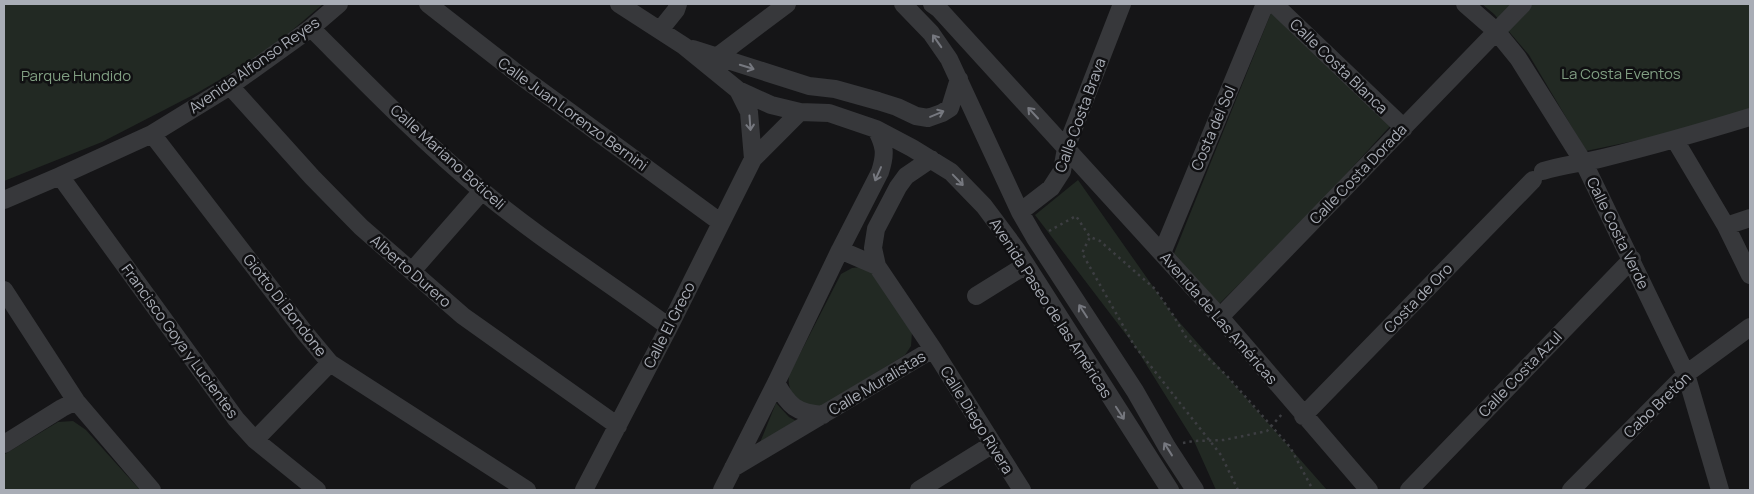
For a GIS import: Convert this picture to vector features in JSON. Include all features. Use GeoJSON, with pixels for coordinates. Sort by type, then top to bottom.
{"type":"FeatureCollection","features":[{"type":"Feature","properties":{"kind":"street","name":"Avenida Alfonso Reyes"},"geometry":{"type":"LineString","coordinates":[[4,200],[152,134],[230,86],[340,4]]}},
{"type":"Feature","properties":{"kind":"street","name":"Calle Juan Lorenzo Bernini"},"geometry":{"type":"LineString","coordinates":[[428,4],[518,74],[720,222]]}},
{"type":"Feature","properties":{"kind":"street","name":"Avenida Paseo de las Américas"},"geometry":{"type":"LineString","coordinates":[[619,4],[684,46],[738,90],[771,105],[800,112],[829,113],[876,129],[951,172],[984,206],[1026,265],[1170,490]]}},
{"type":"Feature","properties":{"kind":"street"},"geometry":{"type":"LineString","coordinates":[[660,30],[676,10],[678,4]]}},
{"type":"Feature","properties":{"kind":"street"},"geometry":{"type":"LineString","coordinates":[[718,56],[787,4]]}},
{"type":"Feature","properties":{"kind":"street","name":"Avenida Paseo de las Américas"},"geometry":{"type":"LineString","coordinates":[[903,4],[931,33],[949,59],[1020,212],[1195,490]]}},
{"type":"Feature","properties":{"kind":"street"},"geometry":{"type":"LineString","coordinates":[[932,4],[939,9],[1066,148]]}},
{"type":"Feature","properties":{"kind":"street","name":"Calle Costa Brava"},"geometry":{"type":"LineString","coordinates":[[1020,212],[1051,188],[1062,171],[1066,148],[1122,4]]}},
{"type":"Feature","properties":{"kind":"street","name":"Costa del Sol"},"geometry":{"type":"LineString","coordinates":[[1162,253],[1265,4]]}},
{"type":"Feature","properties":{"kind":"street","name":"Calle Costa Blanca"},"geometry":{"type":"LineString","coordinates":[[1274,4],[1404,128]]}},
{"type":"Feature","properties":{"kind":"street","name":"Calle Costa Verde"},"geometry":{"type":"LineString","coordinates":[[1465,4],[1496,31],[1518,58],[1584,163],[1632,258],[1686,374],[1714,487]]}},
{"type":"Feature","properties":{"kind":"street","name":"Calle Costa Dorada"},"geometry":{"type":"LineString","coordinates":[[1220,317],[1523,4]]}},
{"type":"Feature","properties":{"kind":"street","name":"Calle Mariano Boticeli"},"geometry":{"type":"LineString","coordinates":[[310,28],[482,191],[559,249],[669,327]]}},
{"type":"Feature","properties":{"kind":"street"},"geometry":{"type":"LineString","coordinates":[[684,46],[809,86],[835,89],[897,107],[916,116],[928,118],[950,108],[958,79]]}},
{"type":"Feature","properties":{"kind":"street","name":"Alberto Durero"},"geometry":{"type":"LineString","coordinates":[[230,86],[312,177],[361,227],[463,316],[618,426]]}},
{"type":"Feature","properties":{"kind":"street"},"geometry":{"type":"LineString","coordinates":[[738,90],[749,112],[753,159]]}},
{"type":"Feature","properties":{"kind":"street"},"geometry":{"type":"LineString","coordinates":[[829,113],[854,106],[873,104],[897,107]]}},
{"type":"Feature","properties":{"kind":"street","name":"Calle El Greco"},"geometry":{"type":"LineString","coordinates":[[584,490],[669,327],[753,159],[800,112]]}},
{"type":"Feature","properties":{"kind":"street","name":"Costa de Oro"},"geometry":{"type":"LineString","coordinates":[[1298,409],[1538,175],[1554,167],[1584,163],[1675,140],[1750,117]]}},
{"type":"Feature","properties":{"kind":"street"},"geometry":{"type":"LineString","coordinates":[[722,490],[880,172],[884,160],[884,144],[876,129]]}},
{"type":"Feature","properties":{"kind":"street","name":"Giotto Di Bondone"},"geometry":{"type":"LineString","coordinates":[[152,134],[330,363],[527,490]]}},
{"type":"Feature","properties":{"kind":"street"},"geometry":{"type":"LineString","coordinates":[[1675,140],[1726,226],[1750,275]]}},
{"type":"Feature","properties":{"kind":"street","name":"Avenida de Las Américas"},"geometry":{"type":"LineString","coordinates":[[1066,148],[1220,317],[1369,490]]}},
{"type":"Feature","properties":{"kind":"street","name":"Calle Muralistas"},"geometry":{"type":"LineString","coordinates":[[733,468],[934,349],[877,266],[873,248],[876,229],[898,187],[906,176],[930,159]]}},
{"type":"Feature","properties":{"kind":"street","name":"Francisco Goya y Lucientes"},"geometry":{"type":"LineString","coordinates":[[60,176],[236,419],[255,440],[317,490]]}},
{"type":"Feature","properties":{"kind":"street"},"geometry":{"type":"LineString","coordinates":[[412,271],[482,191]]}},
{"type":"Feature","properties":{"kind":"street"},"geometry":{"type":"LineString","coordinates":[[1726,226],[1750,218]]}},
{"type":"Feature","properties":{"kind":"street"},"geometry":{"type":"LineString","coordinates":[[840,250],[877,266]]}},
{"type":"Feature","properties":{"kind":"street","name":"Calle Costa Azul"},"geometry":{"type":"LineString","coordinates":[[1409,490],[1632,258]]}},
{"type":"Feature","properties":{"kind":"street"},"geometry":{"type":"LineString","coordinates":[[976,296],[1026,265]]}},
{"type":"Feature","properties":{"kind":"street"},"geometry":{"type":"LineString","coordinates":[[4,290],[76,401],[152,490]]}},
{"type":"Feature","properties":{"kind":"street","name":"Cabo Bretón"},"geometry":{"type":"LineString","coordinates":[[1570,490],[1686,374],[1750,327]]}},
{"type":"Feature","properties":{"kind":"street","name":"Calle Diego Rivera"},"geometry":{"type":"LineString","coordinates":[[934,349],[1022,490]]}},
{"type":"Feature","properties":{"kind":"street"},"geometry":{"type":"LineString","coordinates":[[255,440],[330,363]]}},
{"type":"Feature","properties":{"kind":"street"},"geometry":{"type":"LineString","coordinates":[[776,383],[786,399],[795,407],[807,414],[823,415]]}},
{"type":"Feature","properties":{"kind":"street"},"geometry":{"type":"LineString","coordinates":[[4,444],[76,401]]}},
{"type":"Feature","properties":{"kind":"street"},"geometry":{"type":"LineString","coordinates":[[919,490],[993,444]]}},
{"type":"Feature","properties":{"kind":"path"},"geometry":{"type":"LineString","coordinates":[[1035,238],[1076,216],[1090,237],[1100,240],[1155,289],[1174,315],[1186,338],[1228,377],[1290,447],[1313,490]]}},
{"type":"Feature","properties":{"kind":"path"},"geometry":{"type":"LineString","coordinates":[[1090,237],[1082,252],[1134,345],[1221,455],[1238,490]]}},
{"type":"Feature","properties":{"kind":"path"},"geometry":{"type":"LineString","coordinates":[[1194,440],[1224,440],[1267,431],[1298,409]]}},
{"type":"Feature","properties":{"kind":"green space","name":"Parque Hundido"},"geometry":{"type":"Polygon","coordinates":[[[4,4],[323,4],[289,33],[245,65],[197,93],[102,142],[4,181],[4,4]]]}},
{"type":"Feature","properties":{"kind":"green space","name":"La Costa Eventos"},"geometry":{"type":"Polygon","coordinates":[[[1482,4],[1750,4],[1750,110],[1677,132],[1586,151],[1529,55],[1494,14],[1482,4]]]}},
{"type":"Feature","properties":{"kind":"green space"},"geometry":{"type":"Polygon","coordinates":[[[1271,13],[1393,123],[1304,220],[1216,307],[1171,261],[1271,13]]]}},
{"type":"Feature","properties":{"kind":"green space"},"geometry":{"type":"Polygon","coordinates":[[[1078,180],[1173,315],[1327,490],[1216,490],[1194,441],[1134,345],[1035,215],[1078,180]]]}},
{"type":"Feature","properties":{"kind":"green space"},"geometry":{"type":"Polygon","coordinates":[[[861,267],[871,271],[912,332],[911,346],[905,355],[820,407],[807,405],[792,393],[789,375],[841,274],[852,268],[861,267]]]}},
{"type":"Feature","properties":{"kind":"green space"},"geometry":{"type":"Polygon","coordinates":[[[776,403],[789,417],[800,423],[757,450],[776,403]]]}},
{"type":"Feature","properties":{"kind":"green space"},"geometry":{"type":"Polygon","coordinates":[[[73,421],[86,430],[140,490],[4,490],[5,454],[58,422],[73,421]]]}}]}
